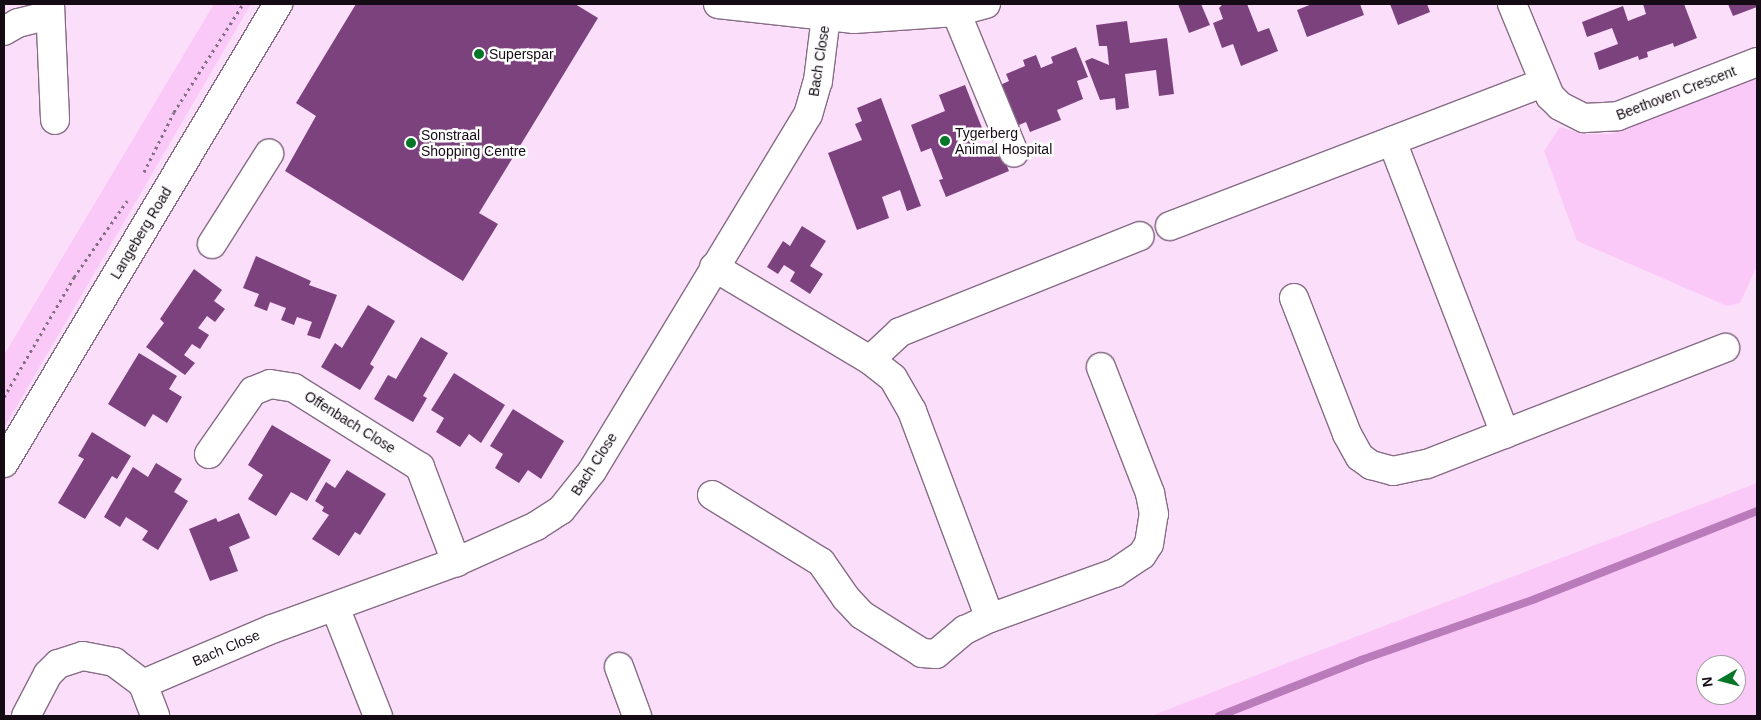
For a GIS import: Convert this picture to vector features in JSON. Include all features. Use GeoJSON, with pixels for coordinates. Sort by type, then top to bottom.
{"type":"FeatureCollection","features":[{"type":"Feature","properties":{"kind":"street","name":"Langeberg Road"},"geometry":{"type":"LineString","coordinates":[[4,463],[278,4]]}},
{"type":"Feature","properties":{"kind":"street"},"geometry":{"type":"LineString","coordinates":[[718,4],[826,16],[886,18],[956,12],[986,4]]}},
{"type":"Feature","properties":{"kind":"street","name":"Beethoven Crescent"},"geometry":{"type":"LineString","coordinates":[[1512,4],[1542,83],[1550,96],[1573,114],[1607,119],[1757,62]]}},
{"type":"Feature","properties":{"kind":"street"},"geometry":{"type":"LineString","coordinates":[[4,31],[50,10],[55,120]]}},
{"type":"Feature","properties":{"kind":"street"},"geometry":{"type":"LineString","coordinates":[[956,12],[1014,153]]}},
{"type":"Feature","properties":{"kind":"street","name":"Bach Close"},"geometry":{"type":"LineString","coordinates":[[143,684],[220,649],[456,562],[548,519],[573,497],[592,471],[714,267],[808,115],[818,81],[826,16]]}},
{"type":"Feature","properties":{"kind":"street"},"geometry":{"type":"LineString","coordinates":[[1170,226],[1542,83]]}},
{"type":"Feature","properties":{"kind":"street"},"geometry":{"type":"LineString","coordinates":[[1392,141],[1505,434]]}},
{"type":"Feature","properties":{"kind":"street"},"geometry":{"type":"LineString","coordinates":[[212,244],[269,154]]}},
{"type":"Feature","properties":{"kind":"street"},"geometry":{"type":"LineString","coordinates":[[870,360],[900,332],[1140,236]]}},
{"type":"Feature","properties":{"kind":"street"},"geometry":{"type":"LineString","coordinates":[[714,267],[870,360],[893,378],[902,390],[990,618]]}},
{"type":"Feature","properties":{"kind":"street"},"geometry":{"type":"LineString","coordinates":[[1294,298],[1346,434],[1360,457],[1370,465],[1393,471],[1404,470],[1505,434],[1725,348]]}},
{"type":"Feature","properties":{"kind":"street"},"geometry":{"type":"LineString","coordinates":[[712,495],[821,562],[846,598],[862,615],[922,653],[939,652],[965,630],[990,618],[1115,573],[1142,555],[1149,544],[1154,514],[1150,493],[1101,367]]}},
{"type":"Feature","properties":{"kind":"street","name":"Offenbach Close"},"geometry":{"type":"LineString","coordinates":[[209,454],[253,391],[270,384],[294,388],[420,467],[456,562]]}},
{"type":"Feature","properties":{"kind":"street"},"geometry":{"type":"LineString","coordinates":[[335,607],[378,716]]}},
{"type":"Feature","properties":{"kind":"street"},"geometry":{"type":"LineString","coordinates":[[26,716],[48,674],[68,659],[83,656],[104,658],[114,662],[143,684],[155,716]]}},
{"type":"Feature","properties":{"kind":"street"},"geometry":{"type":"LineString","coordinates":[[619,667],[637,716]]}},
{"type":"Feature","properties":{"kind":"path"},"geometry":{"type":"LineString","coordinates":[[141,178],[174,112],[243,4]]}},
{"type":"Feature","properties":{"kind":"path"},"geometry":{"type":"LineString","coordinates":[[4,397],[74,278],[132,194]]}},
{"type":"Feature","properties":{"kind":"shaded area"},"geometry":{"type":"Polygon","coordinates":[[[214,4],[251,4],[4,428],[4,355],[214,4]]]}},
{"type":"Feature","properties":{"kind":"shaded area"},"geometry":{"type":"Polygon","coordinates":[[[1757,75],[1757,266],[1740,303],[1727,306],[1577,241],[1544,151],[1560,127],[1582,134],[1611,134],[1757,75]]]}},
{"type":"Feature","properties":{"kind":"shaded area"},"geometry":{"type":"Polygon","coordinates":[[[1757,483],[1757,716],[1151,716],[1316,652],[1757,483]]]}},
{"type":"Feature","properties":{"kind":"building","name":"Sonstraal Shopping Centre"},"geometry":{"type":"Polygon","coordinates":[[[356,4],[575,4],[598,18],[479,213],[498,224],[463,281],[285,171],[316,116],[296,103],[356,4]]]}},
{"type":"Feature","properties":{"kind":"building"},"geometry":{"type":"Polygon","coordinates":[[[1178,4],[1201,4],[1210,25],[1189,33],[1178,4]]]}},
{"type":"Feature","properties":{"kind":"building"},"geometry":{"type":"Polygon","coordinates":[[[1223,4],[1247,4],[1258,32],[1269,28],[1278,51],[1241,66],[1233,44],[1222,48],[1213,23],[1223,19],[1219,8],[1223,4]]]}},
{"type":"Feature","properties":{"kind":"building"},"geometry":{"type":"Polygon","coordinates":[[[1312,4],[1360,4],[1364,15],[1307,37],[1297,10],[1312,4]]]}},
{"type":"Feature","properties":{"kind":"building"},"geometry":{"type":"Polygon","coordinates":[[[1390,4],[1427,4],[1430,12],[1398,25],[1390,4]]]}},
{"type":"Feature","properties":{"kind":"building"},"geometry":{"type":"Polygon","coordinates":[[[1643,4],[1684,4],[1697,38],[1674,47],[1673,43],[1647,52],[1648,57],[1639,60],[1638,56],[1599,70],[1594,53],[1618,44],[1612,28],[1587,37],[1582,22],[1623,6],[1628,21],[1646,14],[1643,4]]]}},
{"type":"Feature","properties":{"kind":"building"},"geometry":{"type":"Polygon","coordinates":[[[1728,4],[1757,4],[1757,7],[1733,16],[1728,4]]]}},
{"type":"Feature","properties":{"kind":"building"},"geometry":{"type":"Polygon","coordinates":[[[1127,21],[1130,43],[1167,38],[1174,94],[1159,96],[1156,70],[1125,74],[1129,108],[1116,110],[1115,98],[1100,100],[1085,61],[1092,58],[1109,65],[1107,46],[1099,46],[1096,25],[1127,21]]]}},
{"type":"Feature","properties":{"kind":"building"},"geometry":{"type":"Polygon","coordinates":[[[1076,47],[1088,77],[1077,81],[1083,99],[1057,110],[1061,120],[1030,132],[1026,122],[1014,127],[998,86],[1009,81],[1006,74],[1025,66],[1023,60],[1036,55],[1041,68],[1053,63],[1051,57],[1076,47]]]}},
{"type":"Feature","properties":{"kind":"building","name":"Tygerberg Animal Hospital"},"geometry":{"type":"Polygon","coordinates":[[[965,85],[982,128],[970,133],[979,157],[1000,149],[1009,171],[946,197],[939,180],[943,179],[931,148],[921,152],[911,125],[945,111],[939,95],[965,85]]]}},
{"type":"Feature","properties":{"kind":"building"},"geometry":{"type":"Polygon","coordinates":[[[881,98],[921,206],[907,211],[900,190],[882,197],[889,218],[857,230],[828,153],[862,140],[855,124],[862,121],[857,108],[881,98]]]}},
{"type":"Feature","properties":{"kind":"building"},"geometry":{"type":"Polygon","coordinates":[[[802,226],[826,241],[810,266],[823,274],[810,294],[790,281],[795,272],[784,265],[778,274],[767,267],[783,241],[790,246],[802,226]]]}},
{"type":"Feature","properties":{"kind":"building"},"geometry":{"type":"Polygon","coordinates":[[[256,256],[311,281],[309,285],[337,295],[320,339],[307,335],[312,322],[297,317],[294,325],[281,320],[286,308],[270,302],[267,311],[254,306],[259,294],[243,288],[256,256]]]}},
{"type":"Feature","properties":{"kind":"building"},"geometry":{"type":"Polygon","coordinates":[[[194,269],[222,290],[214,301],[225,309],[215,322],[207,316],[198,328],[209,335],[200,349],[192,344],[184,355],[195,363],[185,375],[146,347],[164,323],[160,319],[194,269]]]}},
{"type":"Feature","properties":{"kind":"building"},"geometry":{"type":"Polygon","coordinates":[[[368,305],[395,321],[370,364],[374,367],[360,390],[321,367],[335,343],[342,348],[368,305]]]}},
{"type":"Feature","properties":{"kind":"building"},"geometry":{"type":"Polygon","coordinates":[[[421,337],[448,353],[423,396],[427,398],[413,422],[374,399],[388,375],[396,379],[421,337]]]}},
{"type":"Feature","properties":{"kind":"building"},"geometry":{"type":"Polygon","coordinates":[[[139,353],[177,376],[169,389],[182,397],[167,423],[153,414],[145,427],[108,404],[139,353]]]}},
{"type":"Feature","properties":{"kind":"building"},"geometry":{"type":"Polygon","coordinates":[[[454,373],[505,405],[481,443],[469,434],[460,447],[436,432],[444,418],[431,410],[454,373]]]}},
{"type":"Feature","properties":{"kind":"building"},"geometry":{"type":"Polygon","coordinates":[[[513,409],[564,441],[541,479],[528,470],[519,483],[495,468],[503,454],[490,446],[513,409]]]}},
{"type":"Feature","properties":{"kind":"building"},"geometry":{"type":"Polygon","coordinates":[[[272,425],[331,460],[307,501],[291,492],[276,516],[248,499],[263,475],[248,465],[272,425]]]}},
{"type":"Feature","properties":{"kind":"building"},"geometry":{"type":"Polygon","coordinates":[[[92,432],[131,456],[117,479],[112,476],[85,519],[58,503],[84,459],[78,456],[92,432]]]}},
{"type":"Feature","properties":{"kind":"building"},"geometry":{"type":"Polygon","coordinates":[[[156,463],[182,479],[174,492],[188,501],[158,550],[142,540],[148,531],[126,517],[120,527],[104,517],[133,467],[148,477],[156,463]]]}},
{"type":"Feature","properties":{"kind":"building"},"geometry":{"type":"Polygon","coordinates":[[[347,470],[386,494],[360,535],[355,532],[339,556],[312,539],[329,515],[322,511],[324,507],[315,501],[326,482],[335,488],[347,470]]]}},
{"type":"Feature","properties":{"kind":"building"},"geometry":{"type":"Polygon","coordinates":[[[239,513],[250,538],[229,547],[238,571],[210,581],[189,529],[216,518],[218,522],[239,513]]]}},
{"type":"Feature","properties":{"kind":"waterway"},"geometry":{"type":"LineString","coordinates":[[1219,716],[1361,660],[1535,599],[1757,511]]}},
{"type":"Feature","properties":{"kind":"place","name":"Superspar"},"geometry":{"type":"Point","coordinates":[479,54]}},
{"type":"Feature","properties":{"kind":"place","name":"Tygerberg Animal Hospital"},"geometry":{"type":"Point","coordinates":[945,141]}},
{"type":"Feature","properties":{"kind":"place","name":"Sonstraal Shopping Centre"},"geometry":{"type":"Point","coordinates":[411,143]}}]}
